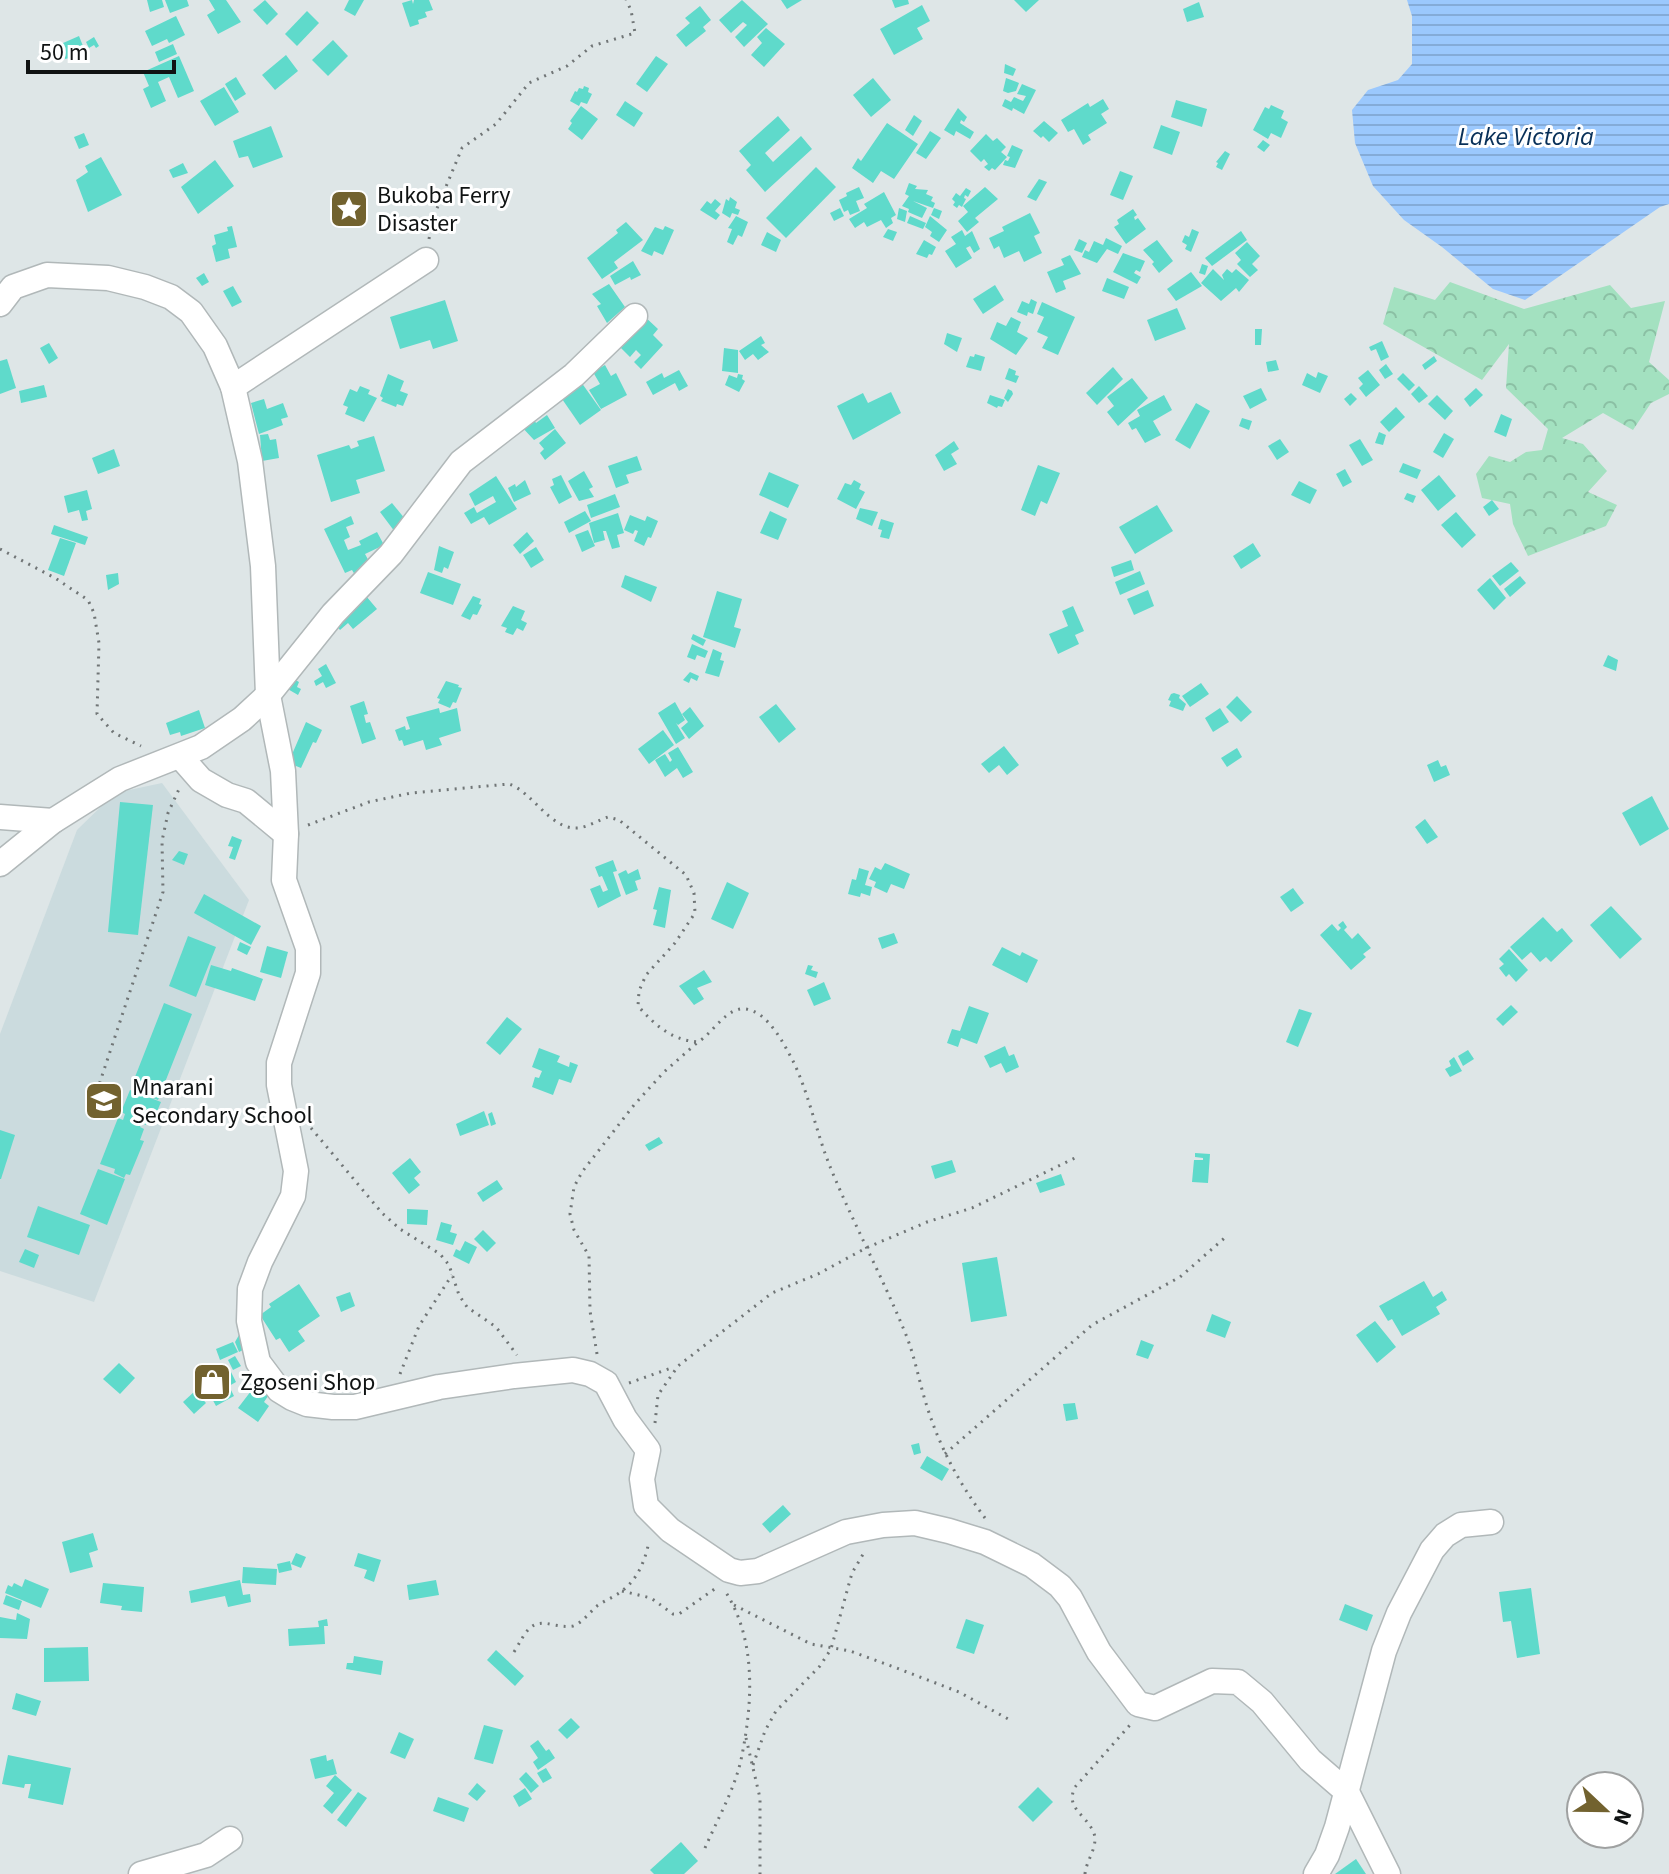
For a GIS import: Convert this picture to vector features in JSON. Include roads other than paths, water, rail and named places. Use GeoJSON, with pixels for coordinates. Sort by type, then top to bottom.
{"type":"FeatureCollection","features":[{"type":"Feature","properties":{"kind":"street"},"geometry":{"type":"LineString","coordinates":[[233,387],[426,260]]}},
{"type":"Feature","properties":{"kind":"street"},"geometry":{"type":"LineString","coordinates":[[0,304],[13,287],[47,275],[108,278],[145,287],[171,297],[191,312],[215,346],[233,387],[250,461],[263,566],[268,695],[283,771],[286,834],[284,880],[308,948],[308,973],[279,1063],[279,1085],[296,1171],[293,1196],[250,1289],[249,1321],[258,1362],[279,1390],[307,1404],[355,1407],[439,1387],[530,1374],[573,1370],[590,1374],[602,1372],[625,1419],[648,1450],[642,1479],[646,1506],[698,1551],[740,1573],[758,1571],[846,1532],[883,1525],[915,1523],[985,1542],[1048,1575],[1070,1598],[1087,1633],[1130,1696],[1145,1707],[1155,1708],[1212,1681],[1238,1682],[1262,1702],[1310,1760],[1347,1792],[1388,1874]]}},
{"type":"Feature","properties":{"kind":"street"},"geometry":{"type":"LineString","coordinates":[[0,864],[53,821],[120,779],[186,763],[201,747],[268,695],[333,614],[391,554],[461,462],[574,375],[635,316]]}},
{"type":"Feature","properties":{"kind":"street"},"geometry":{"type":"LineString","coordinates":[[186,763],[212,787],[259,809],[286,834]]}},
{"type":"Feature","properties":{"kind":"street"},"geometry":{"type":"LineString","coordinates":[[0,817],[53,821]]}},
{"type":"Feature","properties":{"kind":"street"},"geometry":{"type":"LineString","coordinates":[[1316,1874],[1327,1855],[1384,1651],[1399,1613],[1432,1550],[1445,1535],[1461,1525],[1491,1522]]}},
{"type":"Feature","properties":{"kind":"street"},"geometry":{"type":"LineString","coordinates":[[141,1874],[206,1855],[230,1839]]}},
{"type":"Feature","properties":{"kind":"water","name":"Lake Victoria"},"geometry":{"type":"Polygon","coordinates":[[[1407,0],[1669,0],[1669,204],[1660,207],[1525,300],[1493,289],[1404,220],[1373,186],[1355,143],[1352,110],[1368,90],[1398,80],[1412,64],[1412,16],[1407,0]]]}},
{"type":"Feature","properties":{"kind":"place","name":"Bukoba Ferry Disaster"},"geometry":{"type":"Point","coordinates":[349,209]}},
{"type":"Feature","properties":{"kind":"place","name":"Mnarani Secondary School"},"geometry":{"type":"Point","coordinates":[104,1101]}},
{"type":"Feature","properties":{"kind":"place","name":"Zgoseni Shop"},"geometry":{"type":"Point","coordinates":[212,1382]}}]}
